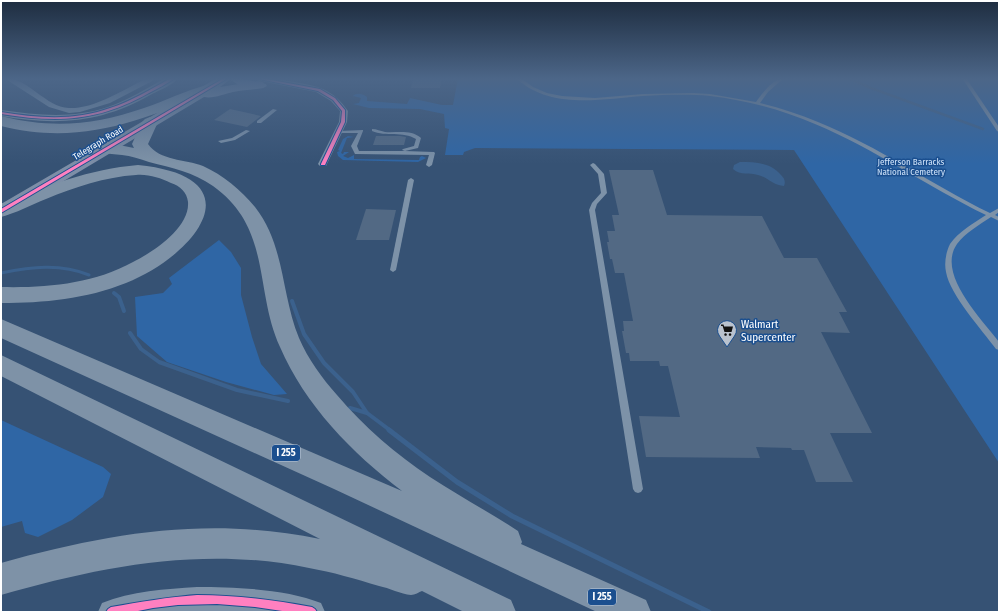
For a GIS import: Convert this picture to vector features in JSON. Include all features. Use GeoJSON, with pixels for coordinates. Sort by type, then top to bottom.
{"type":"FeatureCollection","features":[{"type":"Feature","properties":{"kind":"highway"},"geometry":{"type":"LineString","coordinates":[[1,122],[46,129],[79,129],[102,125],[140,115],[162,107]]}},
{"type":"Feature","properties":{"kind":"highway"},"geometry":{"type":"LineString","coordinates":[[150,122],[140,144],[143,149],[153,158]]}},
{"type":"Feature","properties":{"kind":"highway"},"geometry":{"type":"LineString","coordinates":[[106,148],[120,150],[191,168],[211,177],[234,195],[250,214],[267,249],[273,285],[284,331],[306,373],[341,418],[363,441],[400,472],[435,497],[471,518],[570,583]]}},
{"type":"Feature","properties":{"kind":"highway"},"geometry":{"type":"LineString","coordinates":[[1,211],[72,182],[109,173],[133,171],[159,172],[177,178],[191,188],[197,200],[197,206],[190,225],[174,244],[155,258],[131,271],[103,282],[72,290],[30,295],[1,295]]}},
{"type":"Feature","properties":{"kind":"highway","name":"I 255"},"geometry":{"type":"LineString","coordinates":[[1,328],[344,479],[634,612]]}},
{"type":"Feature","properties":{"kind":"highway"},"geometry":{"type":"LineString","coordinates":[[1,365],[499,612]]}},
{"type":"Feature","properties":{"kind":"highway"},"geometry":{"type":"LineString","coordinates":[[1,579],[48,566],[114,551],[158,545],[212,542],[292,549],[454,590]]}},
{"type":"Feature","properties":{"kind":"main road","name":"Telegraph Road"},"geometry":{"type":"LineString","coordinates":[[1,211],[177,107]]}},
{"type":"Feature","properties":{"kind":"street"},"geometry":{"type":"LineString","coordinates":[[56,107],[60,109],[77,111],[90,107]]}},
{"type":"Feature","properties":{"kind":"street"},"geometry":{"type":"LineString","coordinates":[[1,113],[45,120],[66,119],[89,116],[119,107]]}},
{"type":"Feature","properties":{"kind":"street"},"geometry":{"type":"LineString","coordinates":[[323,164],[343,122],[344,111],[340,107]]}},
{"type":"Feature","properties":{"kind":"street"},"geometry":{"type":"LineString","coordinates":[[110,612],[159,603],[221,600],[276,604],[312,612]]}},
{"type":"Feature","properties":{"kind":"lane"},"geometry":{"type":"LineString","coordinates":[[769,107],[831,129],[999,219]]}},
{"type":"Feature","properties":{"kind":"lane"},"geometry":{"type":"LineString","coordinates":[[983,107],[999,131]]}},
{"type":"Feature","properties":{"kind":"lane"},"geometry":{"type":"LineString","coordinates":[[259,122],[275,110]]}},
{"type":"Feature","properties":{"kind":"lane"},"geometry":{"type":"LineString","coordinates":[[354,149],[406,150],[412,149],[418,144],[419,138],[412,135],[380,134],[374,130]]}},
{"type":"Feature","properties":{"kind":"lane"},"geometry":{"type":"LineString","coordinates":[[221,141],[234,139],[248,131]]}},
{"type":"Feature","properties":{"kind":"lane"},"geometry":{"type":"LineString","coordinates":[[339,132],[361,131],[354,149]]}},
{"type":"Feature","properties":{"kind":"lane"},"geometry":{"type":"LineString","coordinates":[[354,149],[357,153],[432,153],[429,165]]}},
{"type":"Feature","properties":{"kind":"lane"},"geometry":{"type":"LineString","coordinates":[[593,165],[601,174],[604,193],[594,204],[592,210],[638,489]]}},
{"type":"Feature","properties":{"kind":"lane"},"geometry":{"type":"LineString","coordinates":[[393,270],[411,180]]}},
{"type":"Feature","properties":{"kind":"lane"},"geometry":{"type":"LineString","coordinates":[[999,210],[989,215],[961,236],[953,244],[948,265],[950,276],[964,301],[999,347]]}},
{"type":"Feature","properties":{"kind":"green space","name":"Jefferson Barracks National Cemetery"},"geometry":{"type":"Polygon","coordinates":[[[363,107],[999,107],[999,463],[794,150],[475,148],[464,152],[463,155],[445,155],[449,129],[445,128],[444,114],[420,109],[363,107]]]}},
{"type":"Feature","properties":{"kind":"green space"},"geometry":{"type":"Polygon","coordinates":[[[348,136],[354,137],[347,138],[341,153],[343,154],[344,152],[349,152],[343,156],[348,158],[354,155],[354,159],[419,160],[422,156],[426,158],[418,162],[343,160],[338,156],[337,152],[340,151],[338,150],[343,139],[348,136]]]}},
{"type":"Feature","properties":{"kind":"green space"},"geometry":{"type":"Polygon","coordinates":[[[219,240],[231,252],[241,268],[241,295],[261,364],[287,394],[274,395],[226,382],[167,362],[137,336],[135,297],[163,293],[172,284],[169,278],[219,240]]]}},
{"type":"Feature","properties":{"kind":"green space"},"geometry":{"type":"Polygon","coordinates":[[[1,420],[103,467],[111,474],[103,497],[72,520],[38,537],[25,533],[22,521],[1,527],[1,420]]]}},
{"type":"Feature","properties":{"kind":"shaded area"},"geometry":{"type":"Polygon","coordinates":[[[740,162],[757,163],[772,167],[784,178],[784,186],[777,185],[758,175],[742,173],[733,169],[734,165],[740,162]]]}},
{"type":"Feature","properties":{"kind":"building"},"geometry":{"type":"Polygon","coordinates":[[[230,109],[261,116],[247,127],[214,120],[230,109]]]}},
{"type":"Feature","properties":{"kind":"building"},"geometry":{"type":"Polygon","coordinates":[[[376,136],[406,137],[404,145],[373,145],[376,136]]]}},
{"type":"Feature","properties":{"kind":"building","name":"Walmart Supercenter"},"geometry":{"type":"Polygon","coordinates":[[[609,170],[653,170],[667,215],[762,216],[784,258],[817,258],[847,312],[839,312],[850,333],[821,332],[872,433],[830,433],[853,482],[816,482],[804,450],[792,450],[791,448],[756,447],[760,458],[646,457],[639,416],[680,417],[668,366],[660,366],[659,361],[630,361],[629,353],[626,353],[622,331],[624,331],[623,321],[633,321],[624,273],[615,273],[612,259],[610,259],[607,242],[609,242],[607,231],[615,231],[612,215],[619,215],[609,170]]]}},
{"type":"Feature","properties":{"kind":"building"},"geometry":{"type":"Polygon","coordinates":[[[366,209],[396,210],[389,240],[356,240],[366,209]]]}},
{"type":"Feature","properties":{"kind":"waterway"},"geometry":{"type":"LineString","coordinates":[[922,107],[983,129]]}},
{"type":"Feature","properties":{"kind":"waterway"},"geometry":{"type":"LineString","coordinates":[[1,273],[45,267],[67,269],[89,275]]}},
{"type":"Feature","properties":{"kind":"waterway"},"geometry":{"type":"LineString","coordinates":[[114,293],[119,297],[124,311]]}},
{"type":"Feature","properties":{"kind":"waterway"},"geometry":{"type":"LineString","coordinates":[[292,301],[304,334],[324,363],[353,392],[367,413]]}},
{"type":"Feature","properties":{"kind":"waterway"},"geometry":{"type":"LineString","coordinates":[[130,333],[141,349],[159,362],[237,390],[288,401]]}},
{"type":"Feature","properties":{"kind":"waterway"},"geometry":{"type":"LineString","coordinates":[[350,408],[367,413]]}},
{"type":"Feature","properties":{"kind":"waterway"},"geometry":{"type":"LineString","coordinates":[[367,413],[391,431]]}},
{"type":"Feature","properties":{"kind":"waterway"},"geometry":{"type":"LineString","coordinates":[[389,430],[457,482],[512,516],[709,612]]}},
{"type":"Feature","properties":{"kind":"cycle path"},"geometry":{"type":"LineString","coordinates":[[1,113],[50,119],[81,117],[111,110],[118,107]]}},
{"type":"Feature","properties":{"kind":"cycle path"},"geometry":{"type":"LineString","coordinates":[[1,211],[178,107]]}},
{"type":"Feature","properties":{"kind":"cycle path"},"geometry":{"type":"LineString","coordinates":[[323,164],[343,122],[344,111],[340,107]]}},
{"type":"Feature","properties":{"kind":"cycle path"},"geometry":{"type":"LineString","coordinates":[[111,612],[159,603],[197,600],[255,602],[312,612]]}},
{"type":"Feature","properties":{"kind":"place","name":"Walmart Supercenter"},"geometry":{"type":"Point","coordinates":[727,347]}}]}
